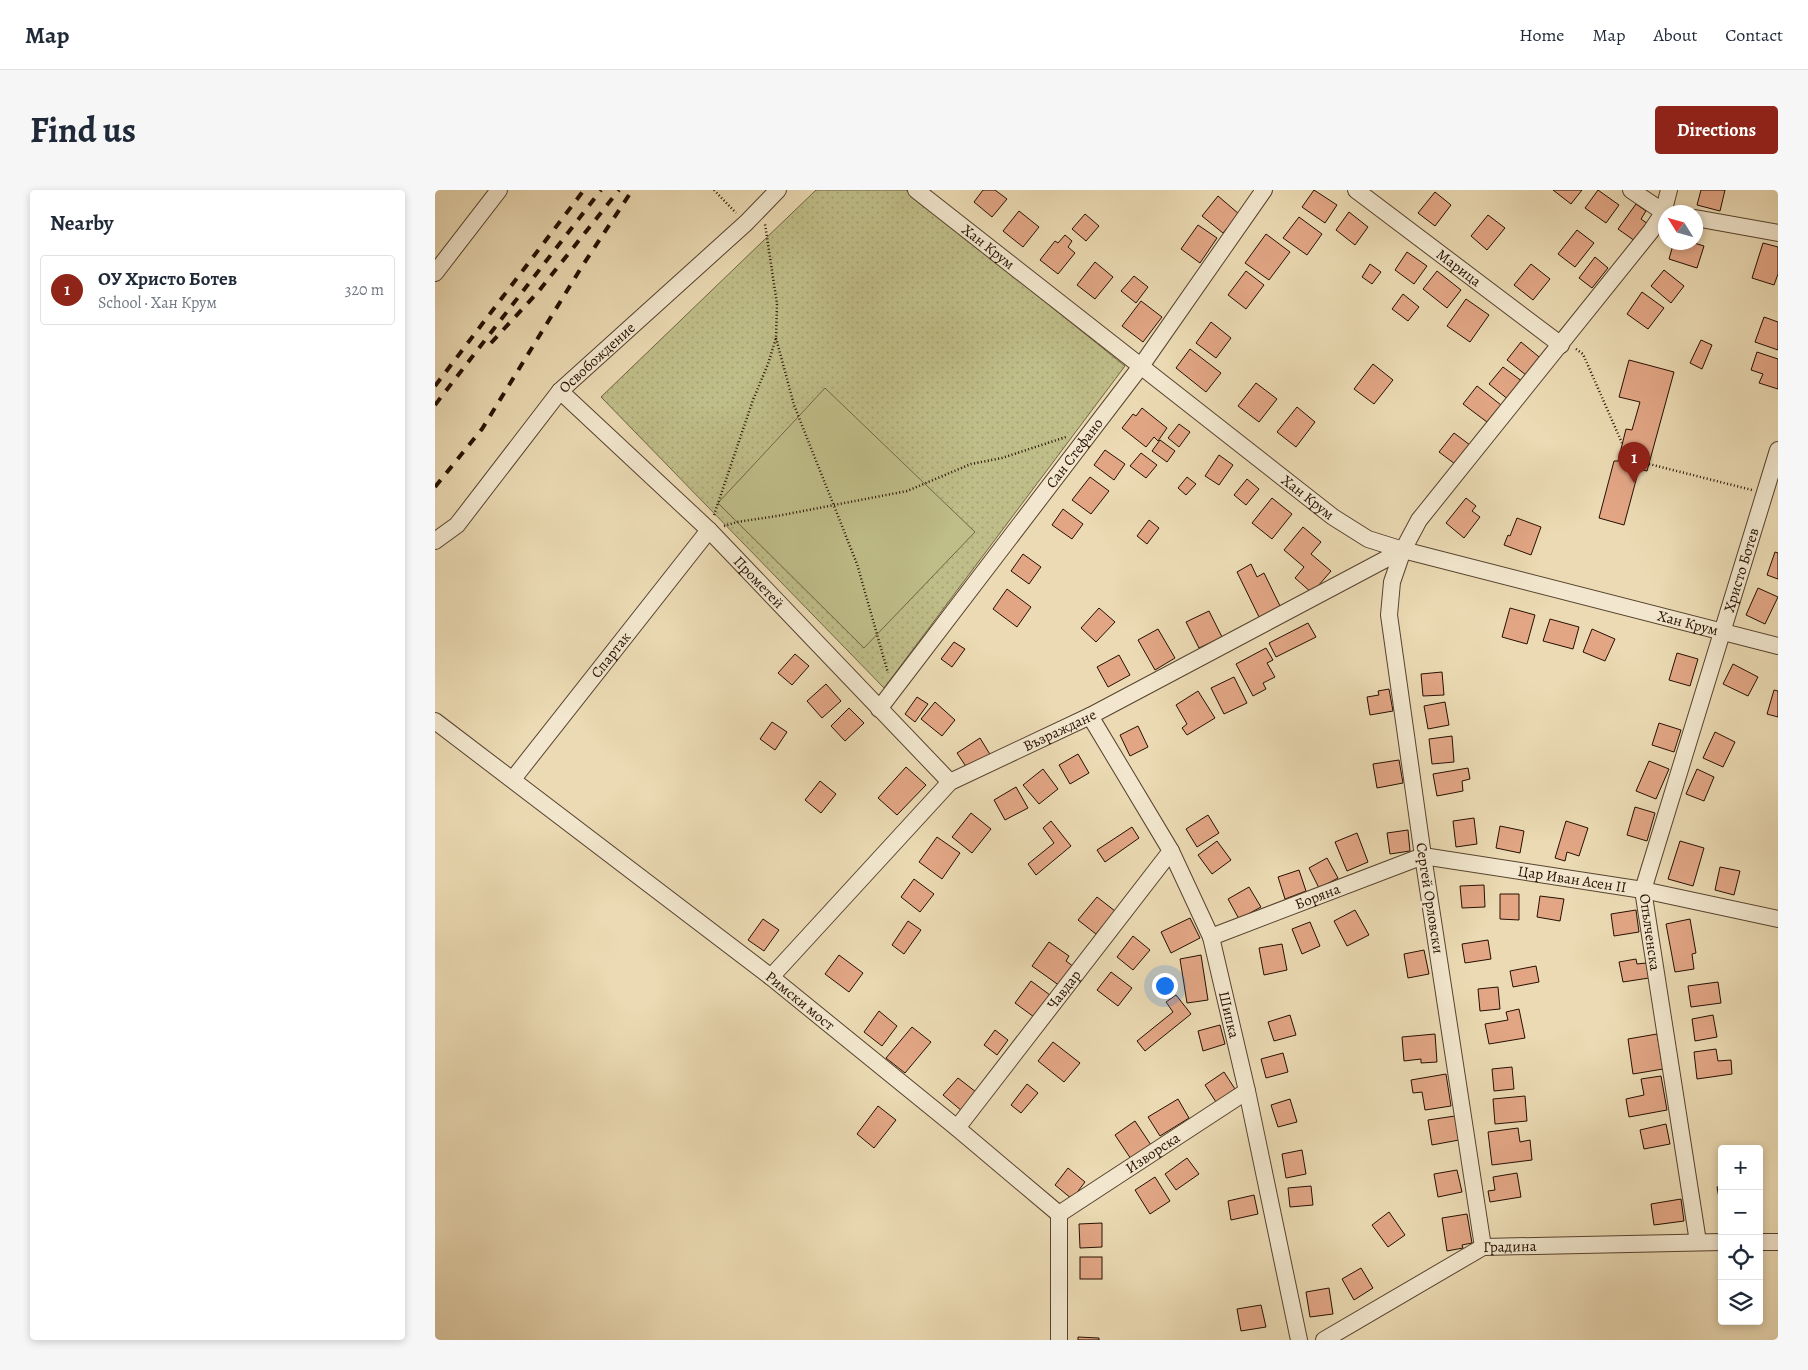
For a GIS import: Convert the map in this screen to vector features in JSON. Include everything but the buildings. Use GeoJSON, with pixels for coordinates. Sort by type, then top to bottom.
{"type":"FeatureCollection","features":[{"type":"Feature","properties":{"kind":"street"},"geometry":{"type":"LineString","coordinates":[[435,273],[499,190]]}},
{"type":"Feature","properties":{"kind":"street","name":"Освобождение"},"geometry":{"type":"LineString","coordinates":[[435,541],[457,525],[560,391],[746,223],[778,190]]}},
{"type":"Feature","properties":{"kind":"street","name":"Хан Крум"},"geometry":{"type":"LineString","coordinates":[[916,190],[1333,517],[1368,539],[1403,550],[1778,646]]}},
{"type":"Feature","properties":{"kind":"street","name":"Сан Стефано"},"geometry":{"type":"LineString","coordinates":[[879,709],[1141,366],[1264,190]]}},
{"type":"Feature","properties":{"kind":"street","name":"Марица"},"geometry":{"type":"LineString","coordinates":[[1356,190],[1562,343]]}},
{"type":"Feature","properties":{"kind":"street"},"geometry":{"type":"LineString","coordinates":[[1631,190],[1658,209]]}},
{"type":"Feature","properties":{"kind":"street","name":"Сергей Орловски"},"geometry":{"type":"LineString","coordinates":[[1666,205],[1669,190]]}},
{"type":"Feature","properties":{"kind":"street"},"geometry":{"type":"LineString","coordinates":[[1703,219],[1778,233]]}},
{"type":"Feature","properties":{"kind":"street","name":"Сергей Орловски"},"geometry":{"type":"LineString","coordinates":[[1483,1247],[1423,856],[1389,615],[1392,582],[1403,550],[1419,520],[1658,221]]}},
{"type":"Feature","properties":{"kind":"street","name":"Прометей"},"geometry":{"type":"LineString","coordinates":[[560,391],[709,530],[950,782]]}},
{"type":"Feature","properties":{"kind":"street","name":"Христо Ботев"},"geometry":{"type":"LineString","coordinates":[[1723,632],[1778,450]]}},
{"type":"Feature","properties":{"kind":"street","name":"Спартак"},"geometry":{"type":"LineString","coordinates":[[513,779],[709,530]]}},
{"type":"Feature","properties":{"kind":"street","name":"Възраждане"},"geometry":{"type":"LineString","coordinates":[[771,978],[950,782],[1089,716],[1403,550]]}},
{"type":"Feature","properties":{"kind":"street","name":"Опълченска"},"geometry":{"type":"LineString","coordinates":[[1698,1242],[1643,890],[1723,632]]}},
{"type":"Feature","properties":{"kind":"street","name":"Шипка"},"geometry":{"type":"LineString","coordinates":[[1089,716],[1171,851],[1211,937],[1247,1091],[1299,1340]]}},
{"type":"Feature","properties":{"kind":"street","name":"Римски мост"},"geometry":{"type":"LineString","coordinates":[[435,721],[771,978],[957,1128],[1059,1214]]}},
{"type":"Feature","properties":{"kind":"street","name":"Чавдар"},"geometry":{"type":"LineString","coordinates":[[957,1128],[1171,851]]}},
{"type":"Feature","properties":{"kind":"street","name":"Цар Иван Асен II"},"geometry":{"type":"LineString","coordinates":[[1423,856],[1643,890],[1778,919]]}},
{"type":"Feature","properties":{"kind":"street","name":"Боряна"},"geometry":{"type":"LineString","coordinates":[[1211,937],[1423,856]]}},
{"type":"Feature","properties":{"kind":"street","name":"Изворска"},"geometry":{"type":"LineString","coordinates":[[1059,1214],[1247,1091]]}},
{"type":"Feature","properties":{"kind":"street"},"geometry":{"type":"LineString","coordinates":[[1059,1214],[1059,1340]]}},
{"type":"Feature","properties":{"kind":"street","name":"Градина"},"geometry":{"type":"LineString","coordinates":[[1323,1340],[1483,1247],[1718,1242]]}},
{"type":"Feature","properties":{"kind":"street"},"geometry":{"type":"LineString","coordinates":[[1763,1242],[1778,1242]]}},
{"type":"Feature","properties":{"kind":"path"},"geometry":{"type":"LineString","coordinates":[[714,190],[746,223]]}},
{"type":"Feature","properties":{"kind":"path"},"geometry":{"type":"LineString","coordinates":[[709,530],[753,400],[769,364],[775,338],[777,304],[763,206]]}},
{"type":"Feature","properties":{"kind":"path"},"geometry":{"type":"LineString","coordinates":[[775,338],[794,405],[857,564],[893,691]]}},
{"type":"Feature","properties":{"kind":"path"},"geometry":{"type":"LineString","coordinates":[[1562,343],[1583,354],[1623,443]]}},
{"type":"Feature","properties":{"kind":"path"},"geometry":{"type":"LineString","coordinates":[[709,530],[737,522],[907,491],[971,464],[1002,458],[1093,429]]}},
{"type":"Feature","properties":{"kind":"path"},"geometry":{"type":"LineString","coordinates":[[1649,464],[1765,494]]}},
{"type":"Feature","properties":{"kind":"shaded area"},"geometry":{"type":"Polygon","coordinates":[[[816,190],[906,190],[1125,366],[884,688],[601,397],[816,190]]]}},
{"type":"Feature","properties":{"kind":"shaded area"},"geometry":{"type":"Polygon","coordinates":[[[825,388],[975,532],[864,648],[718,503],[825,388]]]}},
{"type":"Feature","properties":{"kind":"railway"},"geometry":{"type":"LineString","coordinates":[[435,386],[584,190]]}},
{"type":"Feature","properties":{"kind":"railway"},"geometry":{"type":"LineString","coordinates":[[435,405],[601,190]]}},
{"type":"Feature","properties":{"kind":"railway"},"geometry":{"type":"LineString","coordinates":[[491,343],[538,292],[619,190]]}},
{"type":"Feature","properties":{"kind":"railway"},"geometry":{"type":"LineString","coordinates":[[435,487],[482,429],[581,268],[629,195]]}},
{"type":"Feature","properties":{"kind":"place","name":"ОУ Христо Ботев"},"geometry":{"type":"Point","coordinates":[1634,483]}}]}
